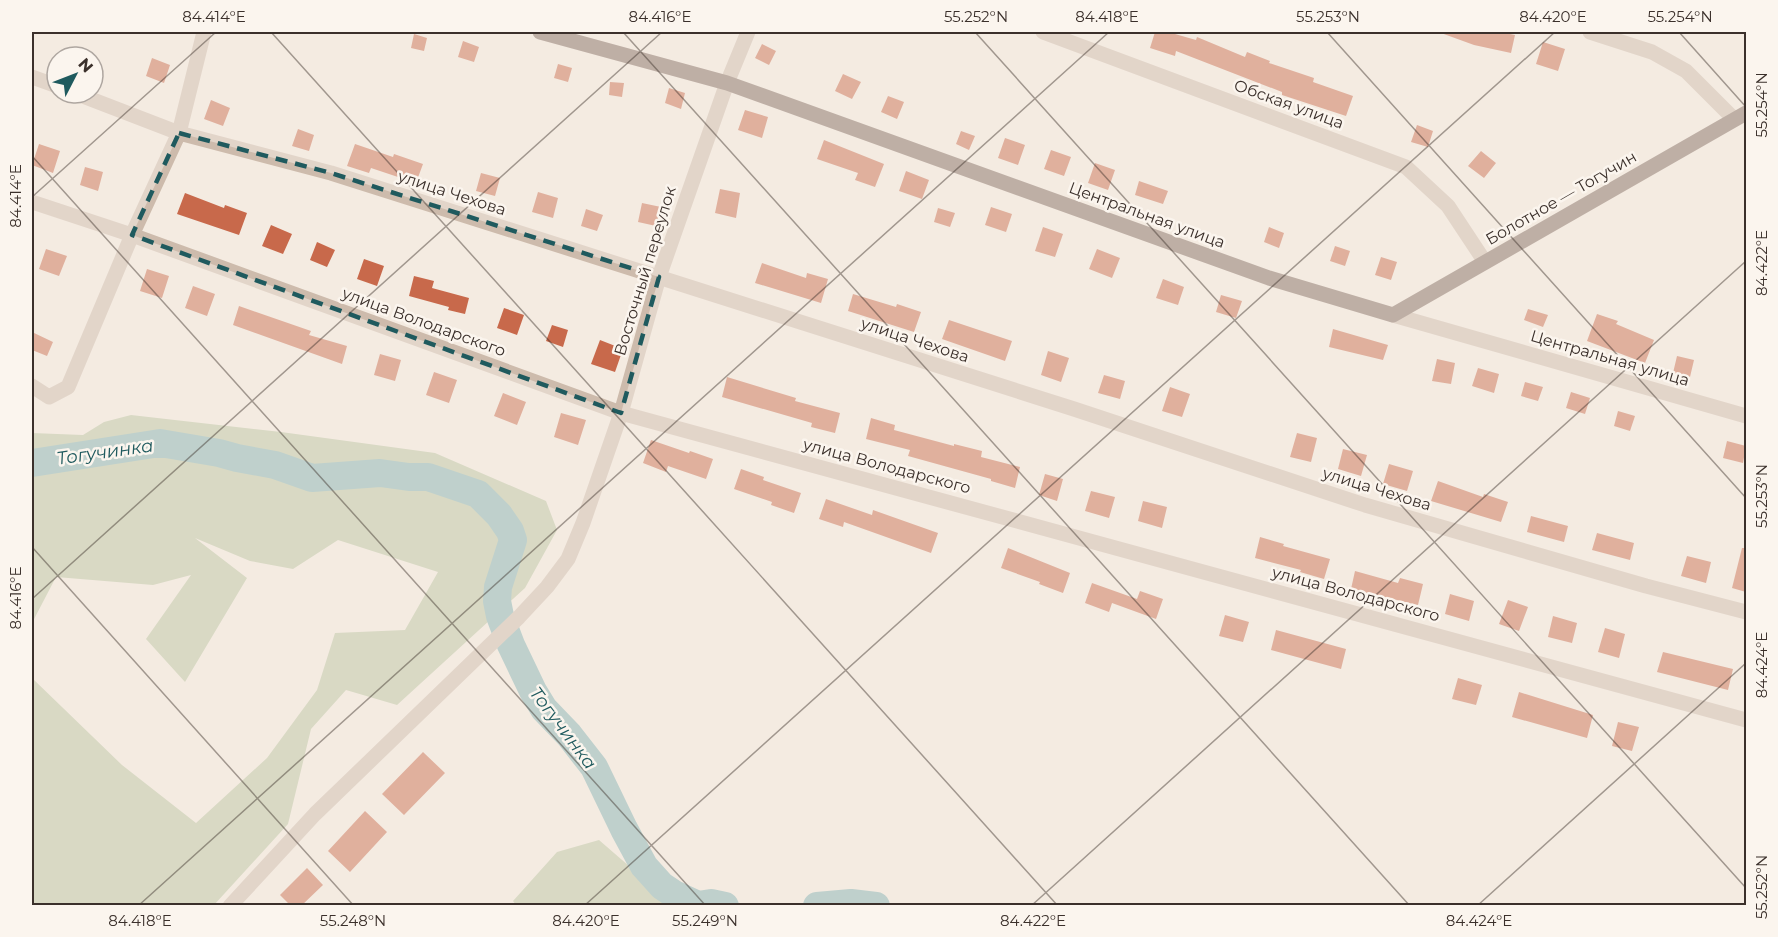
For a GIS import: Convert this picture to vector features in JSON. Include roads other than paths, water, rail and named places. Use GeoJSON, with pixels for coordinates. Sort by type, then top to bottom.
{"type":"FeatureCollection","features":[{"type":"Feature","properties":{"kind":"main road","name":"Центральная улица"},"geometry":{"type":"LineString","coordinates":[[540,32],[727,83],[1269,278],[1394,315]]}},
{"type":"Feature","properties":{"kind":"main road","name":"Болотное — Тогучин"},"geometry":{"type":"LineString","coordinates":[[1394,315],[1740,116]]}},
{"type":"Feature","properties":{"kind":"street"},"geometry":{"type":"LineString","coordinates":[[32,386],[49,397],[68,387],[132,235],[179,133],[204,32]]}},
{"type":"Feature","properties":{"kind":"street","name":"Восточный переулок"},"geometry":{"type":"LineString","coordinates":[[230,906],[315,814],[519,617],[547,588],[568,559],[583,523],[621,413],[659,277],[727,83],[748,32]]}},
{"type":"Feature","properties":{"kind":"street","name":"Обская улица"},"geometry":{"type":"LineString","coordinates":[[1043,32],[1406,167],[1448,206],[1485,262]]}},
{"type":"Feature","properties":{"kind":"street"},"geometry":{"type":"LineString","coordinates":[[1590,32],[1652,52],[1686,70],[1740,116]]}},
{"type":"Feature","properties":{"kind":"street","name":"улица Чехова"},"geometry":{"type":"LineString","coordinates":[[105,105],[179,133],[331,173],[1365,505],[1746,612]]}},
{"type":"Feature","properties":{"kind":"street","name":"улица Володарского"},"geometry":{"type":"LineString","coordinates":[[32,202],[132,235],[621,413],[1746,720]]}},
{"type":"Feature","properties":{"kind":"street","name":"Центральная улица"},"geometry":{"type":"LineString","coordinates":[[1394,315],[1746,416]]}},
{"type":"Feature","properties":{"kind":"waterway","name":"Тогучинка"},"geometry":{"type":"LineString","coordinates":[[32,463],[160,443],[275,465],[312,478],[380,473],[428,477],[478,494],[499,515],[513,540],[498,587],[497,601],[511,645],[533,691],[544,709],[569,735],[594,767],[644,866],[662,886],[674,894],[698,905],[711,903],[725,906]]}},
{"type":"Feature","properties":{"kind":"waterway","name":"Тогучинка"},"geometry":{"type":"LineString","coordinates":[[817,906],[851,903],[876,906]]}}]}
